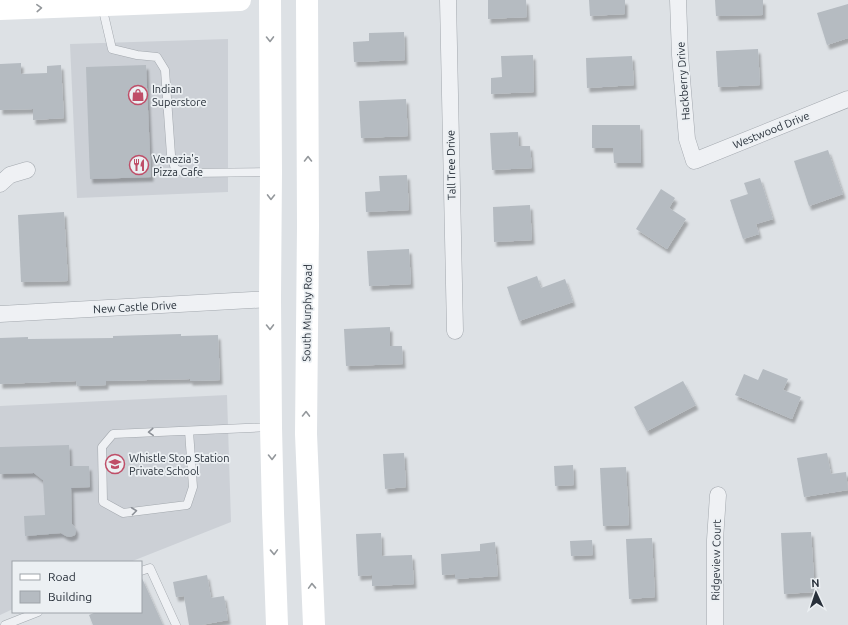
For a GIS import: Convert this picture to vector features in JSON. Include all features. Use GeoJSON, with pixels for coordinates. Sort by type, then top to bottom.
{"type":"FeatureCollection","features":[{"type":"Feature","properties":{"kind":"main road"},"geometry":{"type":"LineString","coordinates":[[0,10],[240,0]]}},
{"type":"Feature","properties":{"kind":"main road"},"geometry":{"type":"LineString","coordinates":[[270,0],[271,426],[272,513],[277,625]]}},
{"type":"Feature","properties":{"kind":"main road","name":"South Murphy Road"},"geometry":{"type":"LineString","coordinates":[[307,0],[308,226],[306,434],[314,625]]}},
{"type":"Feature","properties":{"kind":"street","name":"Tall Tree Drive"},"geometry":{"type":"LineString","coordinates":[[448,0],[455,330]]}},
{"type":"Feature","properties":{"kind":"street","name":"Hackberry Drive"},"geometry":{"type":"LineString","coordinates":[[678,0],[680,55],[687,139],[694,161]]}},
{"type":"Feature","properties":{"kind":"street","name":"Westwood Drive"},"geometry":{"type":"LineString","coordinates":[[694,161],[848,99]]}},
{"type":"Feature","properties":{"kind":"street"},"geometry":{"type":"LineString","coordinates":[[0,184],[10,175],[27,170]]}},
{"type":"Feature","properties":{"kind":"street","name":"New Castle Drive"},"geometry":{"type":"LineString","coordinates":[[0,314],[270,299]]}},
{"type":"Feature","properties":{"kind":"street","name":"Ridgeview Court"},"geometry":{"type":"LineString","coordinates":[[715,625],[715,540],[718,495]]}},
{"type":"Feature","properties":{"kind":"lane"},"geometry":{"type":"LineString","coordinates":[[101,5],[112,49],[137,55],[157,57],[165,70],[171,155],[175,169],[186,173],[271,172]]}},
{"type":"Feature","properties":{"kind":"lane"},"geometry":{"type":"LineString","coordinates":[[190,431],[193,487],[187,505],[123,513],[103,502],[102,447],[113,434],[271,426]]}},
{"type":"Feature","properties":{"kind":"lane"},"geometry":{"type":"LineString","coordinates":[[142,572],[150,568],[176,625]]}},
{"type":"Feature","properties":{"kind":"lane"},"geometry":{"type":"LineString","coordinates":[[5,625],[35,613]]}},
{"type":"Feature","properties":{"kind":"shaded area"},"geometry":{"type":"Polygon","coordinates":[[[228,39],[228,192],[77,198],[70,44],[228,39]]]}},
{"type":"Feature","properties":{"kind":"shaded area","name":"Whistle Stop Station Private School"},"geometry":{"type":"Polygon","coordinates":[[[227,395],[231,522],[133,561],[12,561],[12,609],[0,615],[0,406],[227,395]]]}},
{"type":"Feature","properties":{"kind":"building"},"geometry":{"type":"Polygon","coordinates":[[[488,0],[526,0],[527,17],[488,19],[488,0]]]}},
{"type":"Feature","properties":{"kind":"building"},"geometry":{"type":"Polygon","coordinates":[[[589,0],[625,0],[625,14],[590,16],[589,0]]]}},
{"type":"Feature","properties":{"kind":"building"},"geometry":{"type":"Polygon","coordinates":[[[715,0],[763,0],[763,15],[716,16],[715,0]]]}},
{"type":"Feature","properties":{"kind":"building"},"geometry":{"type":"Polygon","coordinates":[[[848,4],[848,38],[827,45],[817,13],[848,4]]]}},
{"type":"Feature","properties":{"kind":"building"},"geometry":{"type":"Polygon","coordinates":[[[404,32],[405,60],[354,62],[353,42],[369,41],[369,33],[404,32]]]}},
{"type":"Feature","properties":{"kind":"building"},"geometry":{"type":"Polygon","coordinates":[[[758,49],[760,85],[718,87],[716,51],[758,49]]]}},
{"type":"Feature","properties":{"kind":"building"},"geometry":{"type":"Polygon","coordinates":[[[533,55],[534,92],[491,94],[491,78],[502,77],[501,56],[533,55]]]}},
{"type":"Feature","properties":{"kind":"building"},"geometry":{"type":"Polygon","coordinates":[[[632,56],[634,85],[587,88],[586,58],[632,56]]]}},
{"type":"Feature","properties":{"kind":"building"},"geometry":{"type":"Polygon","coordinates":[[[21,63],[21,74],[47,73],[47,66],[61,65],[64,118],[33,120],[33,109],[0,110],[0,64],[21,63]]]}},
{"type":"Feature","properties":{"kind":"building"},"geometry":{"type":"Polygon","coordinates":[[[146,65],[151,177],[90,179],[86,67],[146,65]]]}},
{"type":"Feature","properties":{"kind":"building"},"geometry":{"type":"Polygon","coordinates":[[[406,99],[408,136],[361,138],[359,101],[406,99]]]}},
{"type":"Feature","properties":{"kind":"building"},"geometry":{"type":"Polygon","coordinates":[[[592,125],[640,125],[641,163],[614,163],[613,148],[592,148],[592,125]]]}},
{"type":"Feature","properties":{"kind":"building"},"geometry":{"type":"Polygon","coordinates":[[[518,132],[519,146],[530,146],[532,168],[492,170],[490,133],[518,132]]]}},
{"type":"Feature","properties":{"kind":"building"},"geometry":{"type":"Polygon","coordinates":[[[828,150],[843,194],[809,206],[794,161],[828,150]]]}},
{"type":"Feature","properties":{"kind":"building"},"geometry":{"type":"Polygon","coordinates":[[[407,175],[409,210],[366,212],[365,192],[380,191],[379,176],[407,175]]]}},
{"type":"Feature","properties":{"kind":"building"},"geometry":{"type":"Polygon","coordinates":[[[760,178],[773,219],[756,224],[759,234],[743,239],[730,200],[748,194],[744,183],[760,178]]]}},
{"type":"Feature","properties":{"kind":"building"},"geometry":{"type":"Polygon","coordinates":[[[661,189],[675,198],[669,208],[686,219],[667,249],[636,229],[661,189]]]}},
{"type":"Feature","properties":{"kind":"building"},"geometry":{"type":"Polygon","coordinates":[[[530,205],[532,240],[494,242],[493,207],[530,205]]]}},
{"type":"Feature","properties":{"kind":"building"},"geometry":{"type":"Polygon","coordinates":[[[64,212],[68,281],[21,282],[18,215],[64,212]]]}},
{"type":"Feature","properties":{"kind":"building"},"geometry":{"type":"Polygon","coordinates":[[[409,249],[411,284],[369,286],[367,251],[409,249]]]}},
{"type":"Feature","properties":{"kind":"building"},"geometry":{"type":"Polygon","coordinates":[[[537,276],[541,288],[565,279],[573,302],[519,321],[507,287],[537,276]]]}},
{"type":"Feature","properties":{"kind":"building"},"geometry":{"type":"Polygon","coordinates":[[[390,327],[390,346],[402,346],[403,364],[346,366],[344,329],[390,327]]]}},
{"type":"Feature","properties":{"kind":"building"},"geometry":{"type":"Polygon","coordinates":[[[181,334],[181,336],[218,335],[220,380],[190,381],[190,379],[106,381],[106,385],[77,386],[76,381],[0,384],[0,338],[113,338],[113,336],[181,334]]]}},
{"type":"Feature","properties":{"kind":"building"},"geometry":{"type":"Polygon","coordinates":[[[763,369],[788,379],[783,390],[801,397],[792,419],[735,395],[744,374],[758,380],[763,369]]]}},
{"type":"Feature","properties":{"kind":"building"},"geometry":{"type":"Polygon","coordinates":[[[683,381],[696,405],[647,431],[634,407],[683,381]]]}},
{"type":"Feature","properties":{"kind":"building"},"geometry":{"type":"Polygon","coordinates":[[[69,445],[70,466],[89,466],[90,487],[71,488],[72,524],[76,529],[75,535],[70,537],[61,533],[25,536],[24,516],[45,515],[43,480],[34,473],[0,474],[0,447],[69,445]]]}},
{"type":"Feature","properties":{"kind":"building"},"geometry":{"type":"Polygon","coordinates":[[[404,453],[406,487],[385,489],[383,454],[404,453]]]}},
{"type":"Feature","properties":{"kind":"building"},"geometry":{"type":"Polygon","coordinates":[[[827,453],[831,474],[846,472],[848,490],[804,497],[797,458],[827,453]]]}},
{"type":"Feature","properties":{"kind":"building"},"geometry":{"type":"Polygon","coordinates":[[[573,465],[574,485],[555,486],[554,466],[573,465]]]}},
{"type":"Feature","properties":{"kind":"building"},"geometry":{"type":"Polygon","coordinates":[[[626,467],[629,525],[603,526],[600,468],[626,467]]]}},
{"type":"Feature","properties":{"kind":"building"},"geometry":{"type":"Polygon","coordinates":[[[811,532],[815,592],[784,594],[781,533],[811,532]]]}},
{"type":"Feature","properties":{"kind":"building"},"geometry":{"type":"Polygon","coordinates":[[[381,533],[382,556],[412,555],[414,584],[372,586],[372,575],[358,576],[356,534],[381,533]]]}},
{"type":"Feature","properties":{"kind":"building"},"geometry":{"type":"Polygon","coordinates":[[[652,538],[655,597],[629,599],[626,539],[652,538]]]}},
{"type":"Feature","properties":{"kind":"building"},"geometry":{"type":"Polygon","coordinates":[[[592,540],[593,555],[571,556],[570,541],[592,540]]]}},
{"type":"Feature","properties":{"kind":"building"},"geometry":{"type":"Polygon","coordinates":[[[495,542],[498,576],[455,579],[455,574],[442,575],[441,554],[480,551],[480,544],[495,542]]]}},
{"type":"Feature","properties":{"kind":"building"},"geometry":{"type":"Polygon","coordinates":[[[207,575],[211,598],[224,596],[228,620],[201,625],[189,625],[184,596],[176,597],[173,582],[207,575]]]}},
{"type":"Feature","properties":{"kind":"building"},"geometry":{"type":"Polygon","coordinates":[[[142,578],[163,625],[93,625],[89,615],[94,613],[142,613],[142,578]]]}},
{"type":"Feature","properties":{"kind":"place","name":"Indian Superstore"},"geometry":{"type":"Point","coordinates":[138,95]}},
{"type":"Feature","properties":{"kind":"place","name":"Venezia's Pizza Cafe"},"geometry":{"type":"Point","coordinates":[139,165]}},
{"type":"Feature","properties":{"kind":"place","name":"Whistle Stop Station Private School"},"geometry":{"type":"Point","coordinates":[115,464]}}]}
